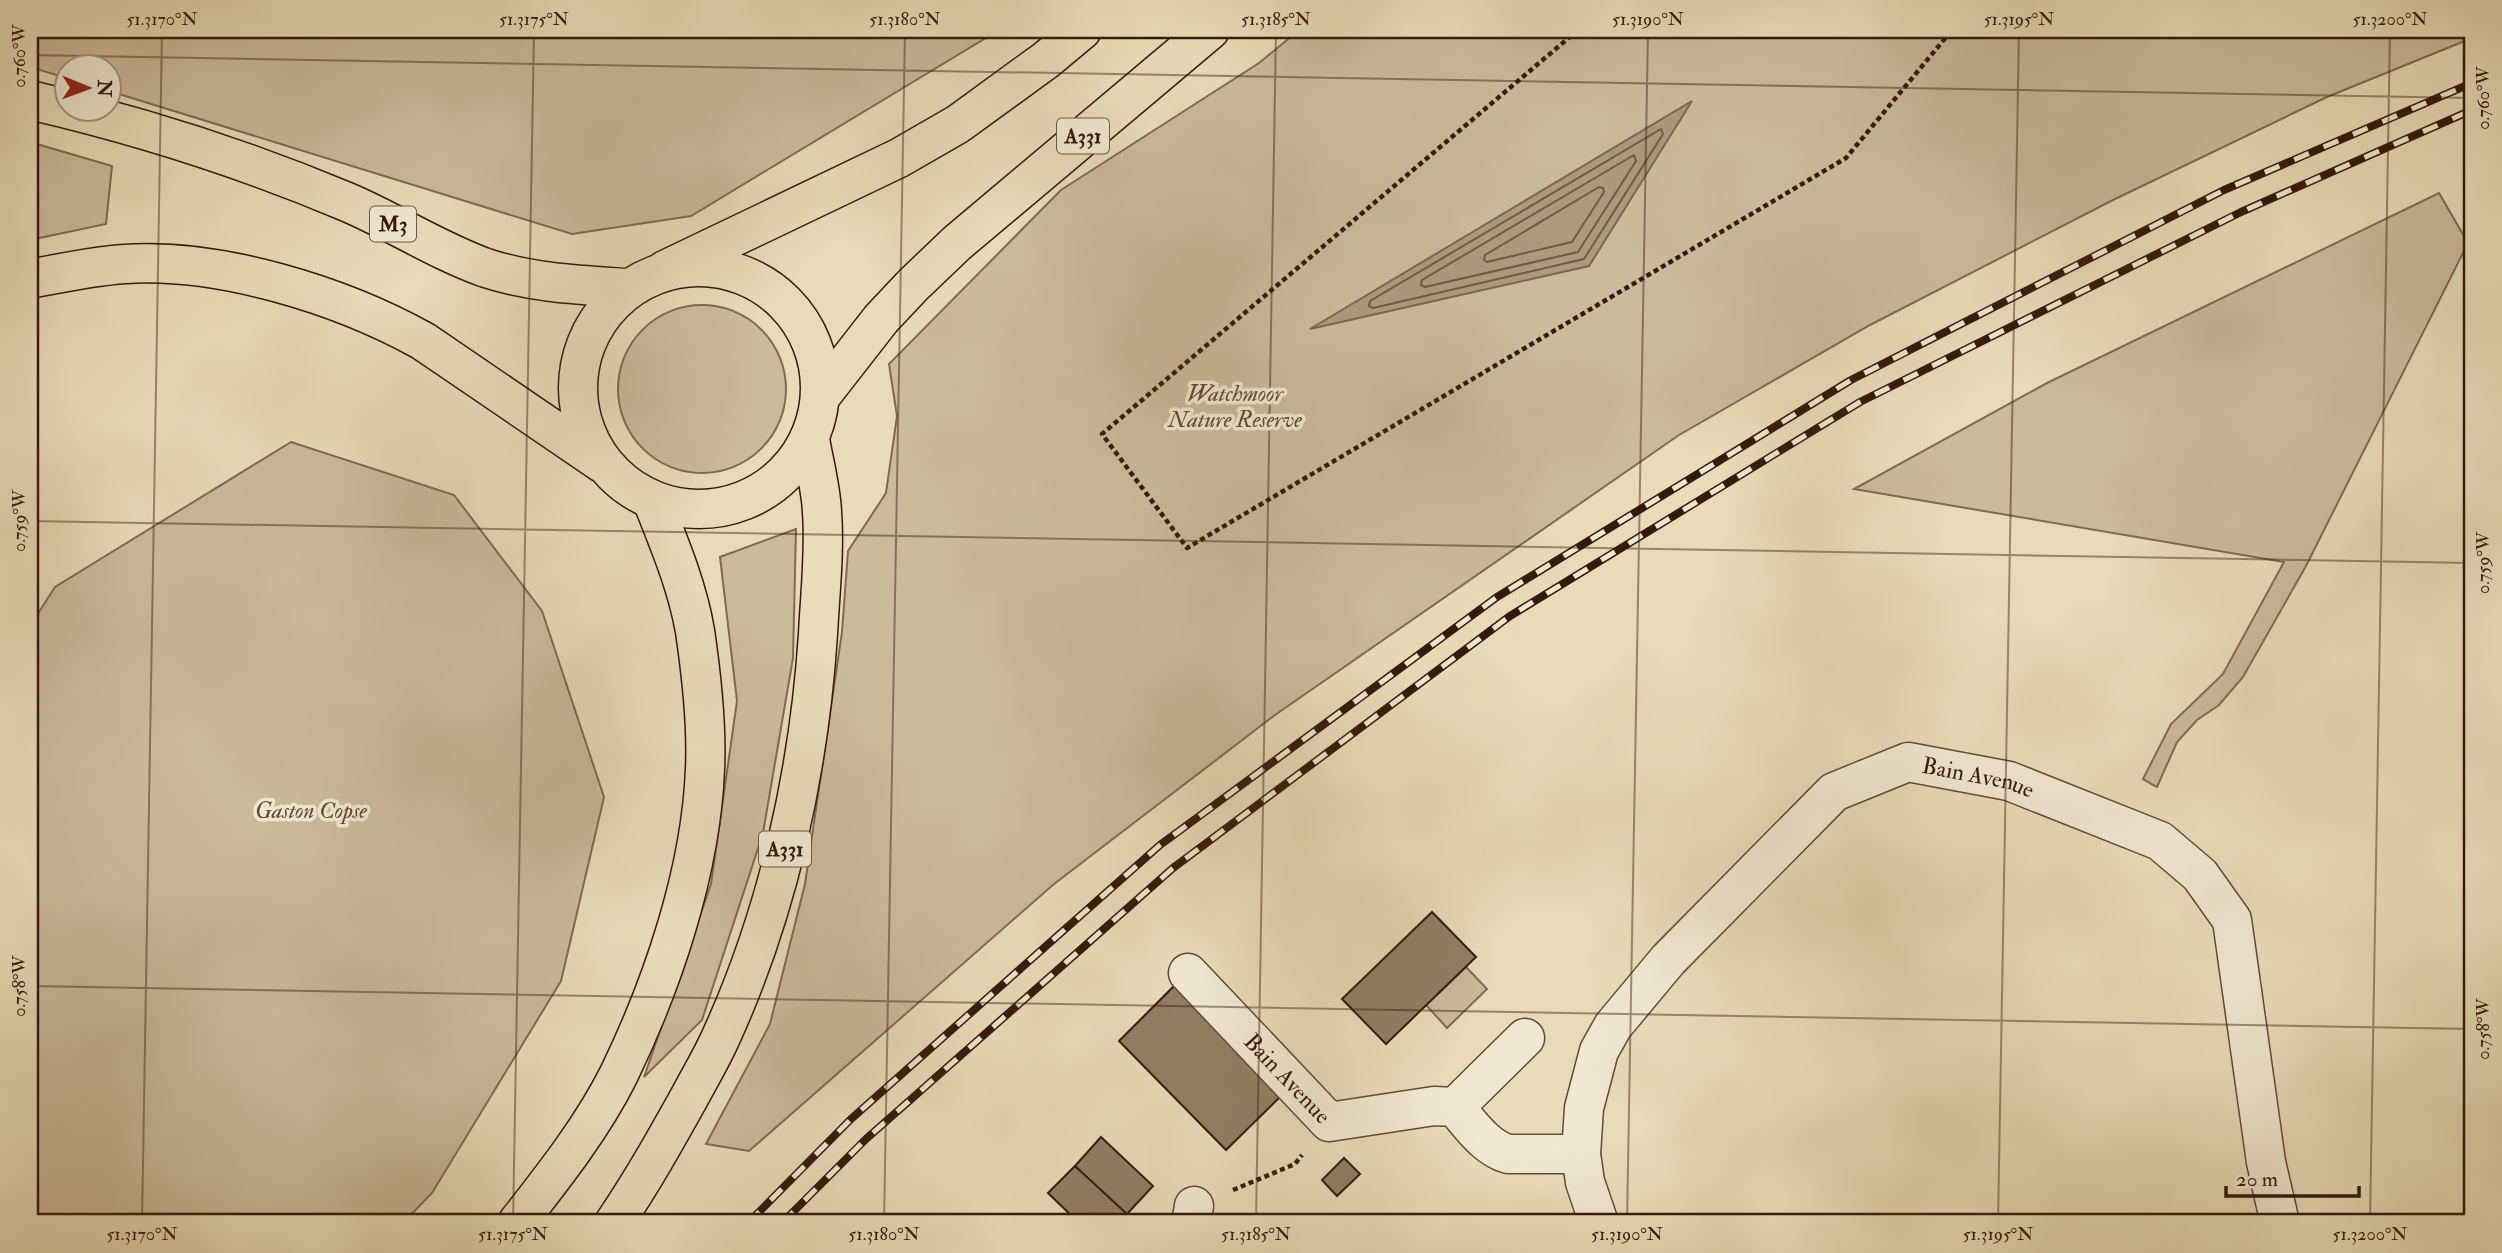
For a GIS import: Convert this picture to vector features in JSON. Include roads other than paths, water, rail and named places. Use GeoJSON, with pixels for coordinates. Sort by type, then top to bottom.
{"type":"FeatureCollection","features":[{"type":"Feature","properties":{"kind":"main road"},"geometry":{"type":"LineString","coordinates":[[603,464],[587,436],[578,404],[578,371],[587,339],[604,311],[627,288],[645,277],[665,270],[899,158],[958,124],[1082,30]]}},
{"type":"Feature","properties":{"kind":"main road","name":"A331"},"geometry":{"type":"LineString","coordinates":[[821,396],[881,319],[912,285],[957,243],[1210,30]]}},
{"type":"Feature","properties":{"kind":"main road","name":"M3"},"geometry":{"type":"LineString","coordinates":[[30,100],[163,135],[223,154],[348,202],[450,254],[486,268],[530,280],[627,288]]}},
{"type":"Feature","properties":{"kind":"main road"},"geometry":{"type":"LineString","coordinates":[[30,279],[126,264],[191,265],[303,291],[393,325],[423,341],[603,464],[634,491],[652,500],[682,509],[713,509],[743,502],[771,486],[793,465],[810,439],[821,396],[818,364],[810,336],[791,307],[765,285],[734,270],[699,265],[665,270]]}},
{"type":"Feature","properties":{"kind":"main road","name":"A331"},"geometry":{"type":"LineString","coordinates":[[614,1223],[641,1183],[720,1041],[755,953],[789,833],[805,754],[822,568],[822,511],[810,439]]}},
{"type":"Feature","properties":{"kind":"main road"},"geometry":{"type":"LineString","coordinates":[[517,1223],[552,1179],[618,1076],[659,981],[680,916],[692,860],[705,768],[696,642],[678,565],[652,500]]}},
{"type":"Feature","properties":{"kind":"street","name":"Bain Avenue"},"geometry":{"type":"LineString","coordinates":[[1599,1223],[1585,1182],[1581,1154],[1584,1108],[1593,1068],[1605,1038],[1630,1003],[1668,960],[1834,792],[1908,762],[2009,781],[2160,841],[2200,875],[2232,920],[2266,1162],[2280,1223]]}},
{"type":"Feature","properties":{"kind":"street","name":"Bain Avenue"},"geometry":{"type":"LineString","coordinates":[[1188,973],[1329,1122],[1434,1106],[1455,1107]]}},
{"type":"Feature","properties":{"kind":"street"},"geometry":{"type":"LineString","coordinates":[[1525,1038],[1455,1107],[1490,1146],[1499,1151],[1508,1154],[1581,1154]]}},
{"type":"Feature","properties":{"kind":"water"},"geometry":{"type":"Polygon","coordinates":[[[1692,101],[1589,266],[1310,329],[1692,101]]]}},
{"type":"Feature","properties":{"kind":"railway"},"geometry":{"type":"LineString","coordinates":[[748,1223],[851,1119],[1160,845],[1497,597],[1851,380],[2224,190],[2472,83]]}},
{"type":"Feature","properties":{"kind":"railway"},"geometry":{"type":"LineString","coordinates":[[782,1223],[866,1139],[1173,868],[1510,616],[1860,402],[2241,212],[2472,110]]}},
{"type":"Feature","properties":{"kind":"park label","name":"Watchmoor Nature Reserve"},"geometry":{"type":"Point","coordinates":[1235,406]}},
{"type":"Feature","properties":{"kind":"park label","name":"Gaston Copse"},"geometry":{"type":"Point","coordinates":[311,810]}}]}
